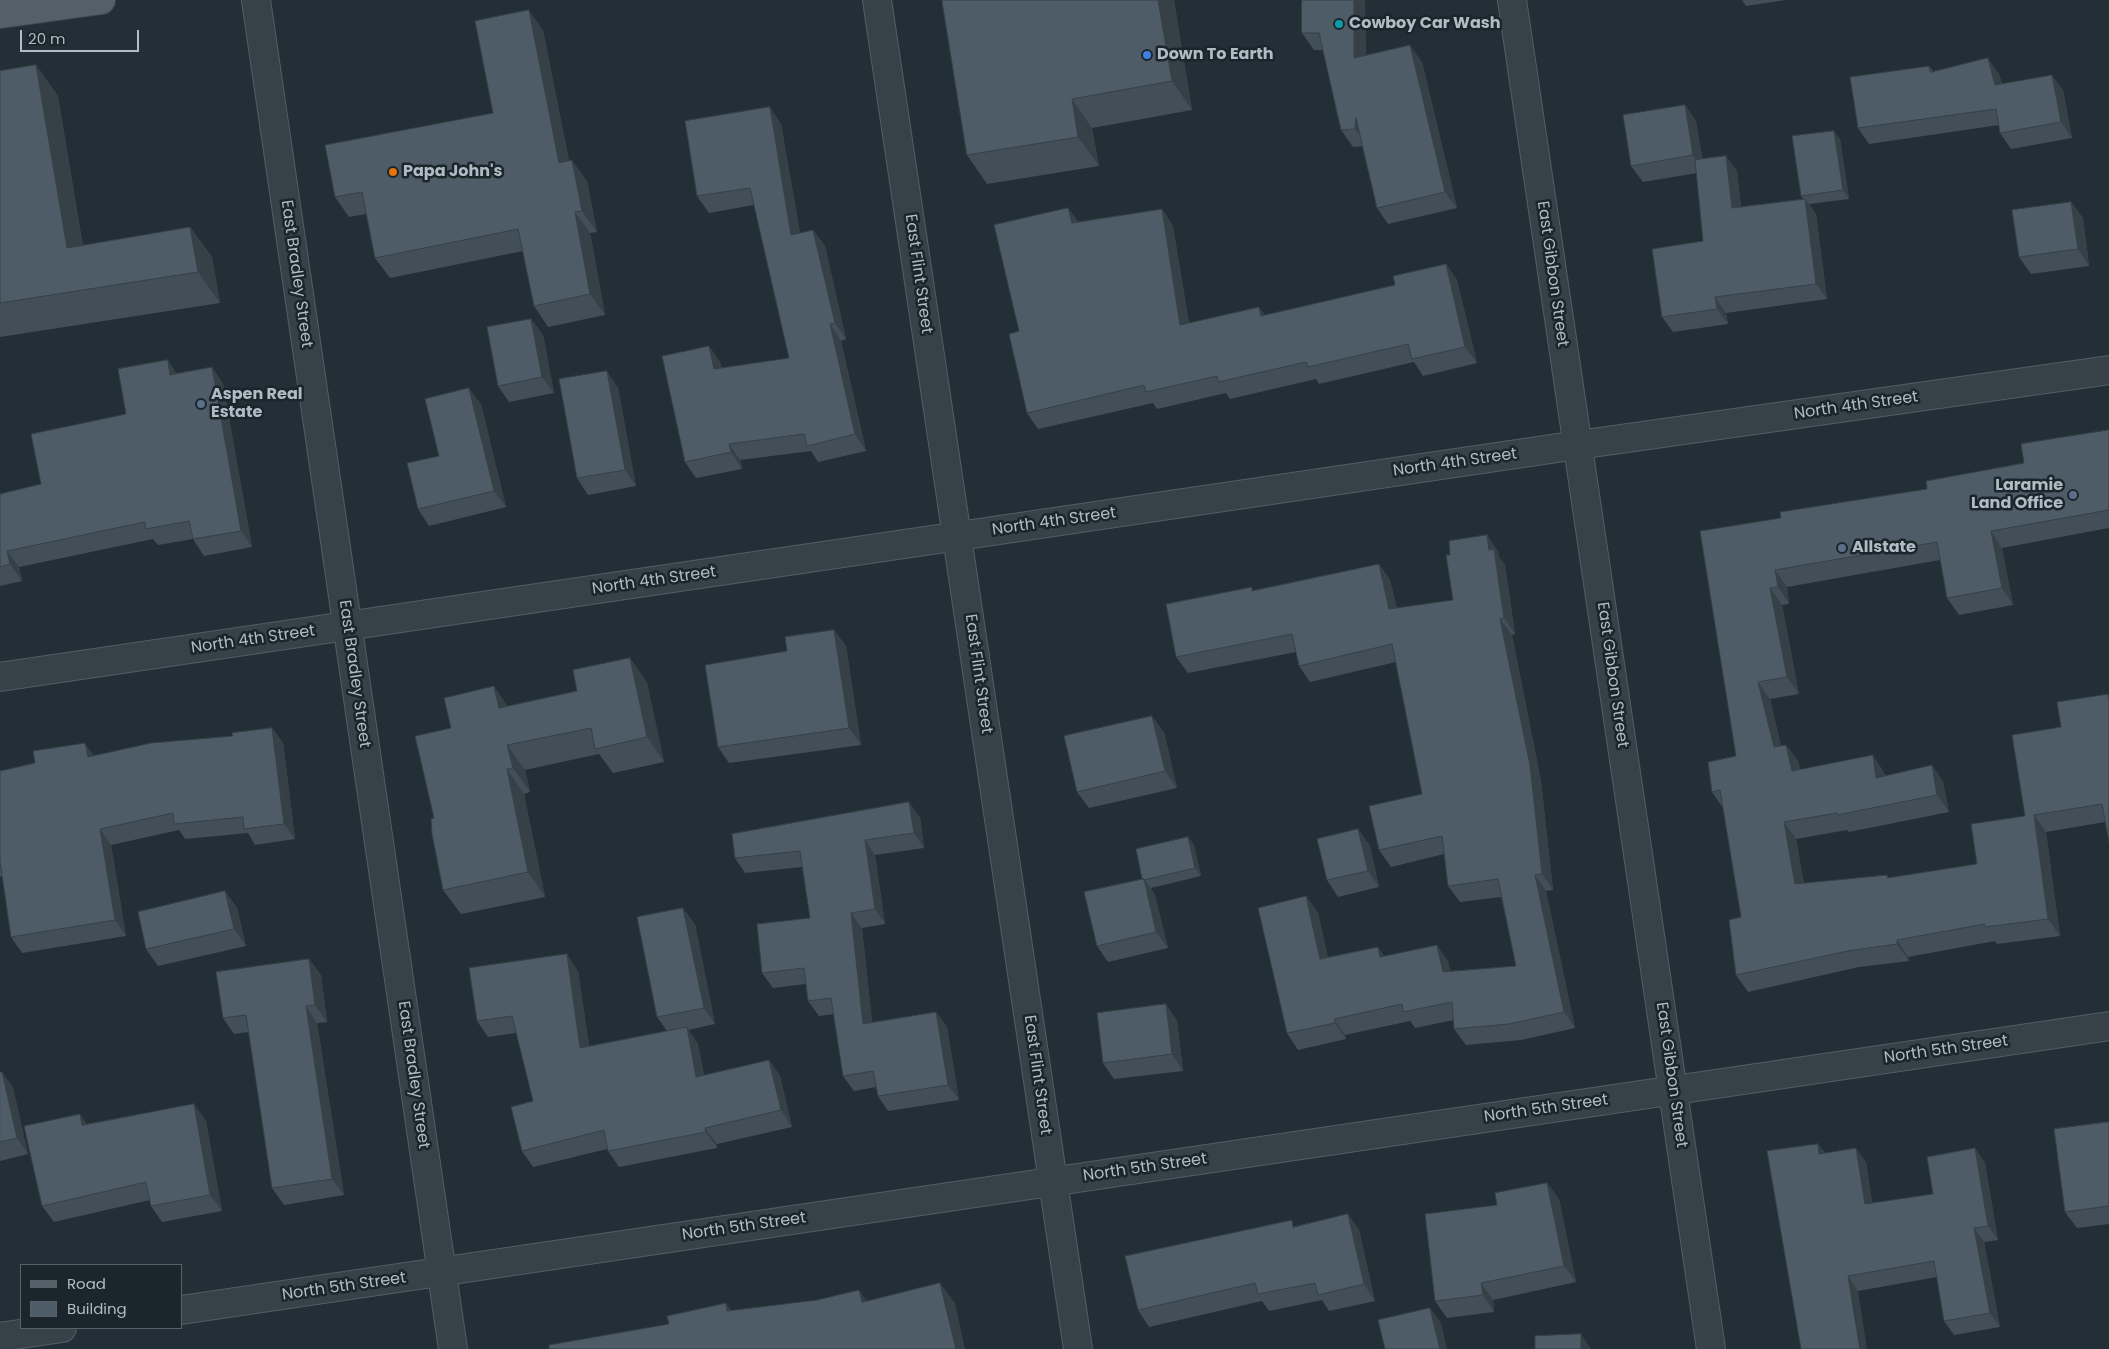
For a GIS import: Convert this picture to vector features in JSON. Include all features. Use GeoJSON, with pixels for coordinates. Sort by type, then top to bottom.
{"type":"FeatureCollection","features":[{"type":"Feature","properties":{"kind":"main road"},"geometry":{"type":"LineString","coordinates":[[0,14],[101,0]]}},
{"type":"Feature","properties":{"kind":"street","name":"East Bradley Street"},"geometry":{"type":"LineString","coordinates":[[256,0],[453,1349]]}},
{"type":"Feature","properties":{"kind":"street","name":"East Flint Street"},"geometry":{"type":"LineString","coordinates":[[878,0],[1078,1349]]}},
{"type":"Feature","properties":{"kind":"street","name":"East Gibbon Street"},"geometry":{"type":"LineString","coordinates":[[1512,0],[1712,1349]]}},
{"type":"Feature","properties":{"kind":"street","name":"North 4th Street"},"geometry":{"type":"LineString","coordinates":[[0,677],[1578,445],[2109,370]]}},
{"type":"Feature","properties":{"kind":"street","name":"North 5th Street"},"geometry":{"type":"LineString","coordinates":[[182,1310],[2109,1026]]}},
{"type":"Feature","properties":{"kind":"street"},"geometry":{"type":"LineString","coordinates":[[0,1337],[55,1329]]}},
{"type":"Feature","properties":{"kind":"building"},"geometry":{"type":"Polygon","coordinates":[[[942,0],[1158,0],[1172,81],[1072,99],[1078,137],[967,155],[942,0]]]}},
{"type":"Feature","properties":{"kind":"building"},"geometry":{"type":"Polygon","coordinates":[[[1302,0],[1354,0],[1354,58],[1410,45],[1445,192],[1377,208],[1356,118],[1355,129],[1341,130],[1319,33],[1302,33],[1302,0]]]}},
{"type":"Feature","properties":{"kind":"building"},"geometry":{"type":"Polygon","coordinates":[[[529,10],[559,163],[572,160],[582,211],[575,212],[590,294],[534,306],[518,229],[375,258],[362,192],[335,197],[325,145],[493,113],[475,21],[529,10]]]}},
{"type":"Feature","properties":{"kind":"building"},"geometry":{"type":"Polygon","coordinates":[[[1988,58],[1995,85],[2052,75],[2061,122],[2000,133],[1996,109],[1858,128],[1850,77],[1929,66],[1930,72],[1988,58]]]}},
{"type":"Feature","properties":{"kind":"building"},"geometry":{"type":"Polygon","coordinates":[[[36,65],[67,248],[190,227],[198,272],[0,303],[0,71],[36,65]]]}},
{"type":"Feature","properties":{"kind":"building"},"geometry":{"type":"Polygon","coordinates":[[[1685,105],[1693,155],[1631,166],[1623,115],[1685,105]]]}},
{"type":"Feature","properties":{"kind":"building"},"geometry":{"type":"Polygon","coordinates":[[[770,107],[791,235],[813,230],[835,323],[830,324],[855,434],[807,446],[804,434],[729,444],[731,452],[685,462],[662,356],[709,346],[714,369],[789,358],[750,188],[697,196],[685,121],[770,107]]]}},
{"type":"Feature","properties":{"kind":"building"},"geometry":{"type":"Polygon","coordinates":[[[1834,131],[1843,190],[1801,196],[1792,136],[1834,131]]]}},
{"type":"Feature","properties":{"kind":"building"},"geometry":{"type":"Polygon","coordinates":[[[1726,156],[1732,208],[1805,199],[1816,284],[1715,297],[1717,309],[1662,317],[1652,249],[1703,241],[1695,160],[1726,156]]]}},
{"type":"Feature","properties":{"kind":"building"},"geometry":{"type":"Polygon","coordinates":[[[2071,202],[2078,249],[2019,257],[2012,210],[2071,202]]]}},
{"type":"Feature","properties":{"kind":"building"},"geometry":{"type":"Polygon","coordinates":[[[1068,208],[1072,223],[1162,209],[1180,325],[1259,307],[1261,316],[1395,285],[1393,276],[1446,264],[1465,347],[1412,359],[1408,344],[1308,367],[1306,362],[1218,382],[1217,376],[1146,392],[1144,385],[1027,413],[1009,334],[1019,331],[994,225],[1068,208]]]}},
{"type":"Feature","properties":{"kind":"building"},"geometry":{"type":"Polygon","coordinates":[[[531,319],[542,377],[498,386],[487,327],[531,319]]]}},
{"type":"Feature","properties":{"kind":"building"},"geometry":{"type":"Polygon","coordinates":[[[168,360],[170,375],[212,367],[241,531],[193,539],[189,521],[146,529],[145,522],[7,551],[10,564],[0,567],[0,494],[41,484],[31,434],[126,414],[118,369],[168,360]]]}},
{"type":"Feature","properties":{"kind":"building"},"geometry":{"type":"Polygon","coordinates":[[[607,371],[625,470],[577,478],[559,379],[607,371]]]}},
{"type":"Feature","properties":{"kind":"building"},"geometry":{"type":"Polygon","coordinates":[[[469,388],[494,491],[418,509],[407,463],[439,456],[425,399],[469,388]]]}},
{"type":"Feature","properties":{"kind":"building"},"geometry":{"type":"Polygon","coordinates":[[[2109,430],[2109,510],[1991,531],[2002,588],[1947,598],[1937,542],[1775,570],[1778,587],[1770,588],[1787,677],[1758,682],[1774,747],[1786,745],[1792,771],[1873,755],[1876,778],[1932,765],[1937,795],[1837,815],[1837,813],[1784,822],[1795,884],[1887,875],[1887,878],[1977,864],[1971,824],[2025,816],[2012,735],[2061,727],[2057,702],[2108,694],[2109,842],[2102,804],[2034,815],[2048,919],[1985,927],[1985,924],[1897,940],[1897,944],[1848,951],[1736,975],[1729,920],[1741,917],[1720,790],[1712,792],[1708,762],[1736,756],[1700,531],[1781,518],[1780,512],[1927,489],[1926,481],[2024,463],[2021,444],[2109,430]]]}},
{"type":"Feature","properties":{"kind":"building"},"geometry":{"type":"Polygon","coordinates":[[[1487,535],[1489,550],[1494,549],[1504,618],[1500,619],[1530,765],[1542,874],[1535,875],[1564,1012],[1509,1024],[1454,1029],[1452,1002],[1403,1012],[1402,1004],[1334,1019],[1335,1023],[1287,1033],[1258,908],[1306,896],[1320,959],[1378,947],[1380,957],[1437,945],[1443,972],[1516,966],[1498,879],[1448,886],[1442,836],[1379,850],[1369,806],[1422,794],[1392,644],[1299,666],[1292,634],[1176,657],[1166,604],[1252,587],[1252,591],[1379,564],[1389,609],[1453,600],[1446,555],[1450,555],[1449,541],[1487,535]]]}},
{"type":"Feature","properties":{"kind":"building"},"geometry":{"type":"Polygon","coordinates":[[[834,630],[849,728],[718,747],[705,665],[787,651],[785,637],[834,630]]]}},
{"type":"Feature","properties":{"kind":"building"},"geometry":{"type":"Polygon","coordinates":[[[630,658],[647,737],[595,749],[591,728],[507,745],[513,768],[507,769],[528,872],[443,890],[432,834],[431,819],[434,818],[415,736],[451,728],[444,698],[494,686],[499,708],[577,691],[573,670],[630,658]]]}},
{"type":"Feature","properties":{"kind":"building"},"geometry":{"type":"Polygon","coordinates":[[[1152,716],[1165,771],[1077,792],[1064,736],[1152,716]]]}},
{"type":"Feature","properties":{"kind":"building"},"geometry":{"type":"Polygon","coordinates":[[[272,728],[284,824],[244,829],[243,817],[174,824],[173,813],[100,829],[115,920],[11,937],[0,861],[0,771],[35,763],[33,751],[85,743],[88,757],[151,743],[233,736],[232,733],[272,728]]]}},
{"type":"Feature","properties":{"kind":"building"},"geometry":{"type":"Polygon","coordinates":[[[909,802],[914,833],[865,840],[875,909],[851,913],[863,1024],[936,1012],[948,1085],[878,1096],[873,1071],[843,1076],[831,998],[808,1001],[804,968],[762,973],[757,924],[810,918],[800,851],[735,858],[732,834],[909,802]]]}},
{"type":"Feature","properties":{"kind":"building"},"geometry":{"type":"Polygon","coordinates":[[[1358,829],[1368,871],[1327,880],[1317,839],[1358,829]]]}},
{"type":"Feature","properties":{"kind":"building"},"geometry":{"type":"Polygon","coordinates":[[[1188,837],[1195,868],[1142,879],[1136,849],[1188,837]]]}},
{"type":"Feature","properties":{"kind":"building"},"geometry":{"type":"Polygon","coordinates":[[[1144,879],[1156,932],[1097,946],[1084,892],[1144,879]]]}},
{"type":"Feature","properties":{"kind":"building"},"geometry":{"type":"Polygon","coordinates":[[[225,891],[234,929],[146,949],[138,912],[225,891]]]}},
{"type":"Feature","properties":{"kind":"building"},"geometry":{"type":"Polygon","coordinates":[[[683,908],[704,1008],[657,1017],[637,917],[683,908]]]}},
{"type":"Feature","properties":{"kind":"building"},"geometry":{"type":"Polygon","coordinates":[[[567,954],[580,1048],[687,1027],[696,1077],[769,1060],[781,1110],[705,1128],[706,1132],[608,1151],[604,1130],[522,1151],[511,1107],[533,1101],[512,1016],[477,1021],[469,968],[567,954]]]}},
{"type":"Feature","properties":{"kind":"building"},"geometry":{"type":"Polygon","coordinates":[[[309,959],[315,1005],[306,1006],[332,1179],[272,1188],[246,1015],[223,1018],[216,972],[309,959]]]}},
{"type":"Feature","properties":{"kind":"building"},"geometry":{"type":"Polygon","coordinates":[[[1166,1004],[1172,1054],[1103,1063],[1097,1013],[1166,1004]]]}},
{"type":"Feature","properties":{"kind":"building"},"geometry":{"type":"Polygon","coordinates":[[[0,1072],[2,1072],[17,1138],[0,1142],[0,1072]]]}},
{"type":"Feature","properties":{"kind":"building"},"geometry":{"type":"Polygon","coordinates":[[[194,1104],[210,1195],[151,1206],[146,1182],[42,1206],[24,1126],[80,1114],[82,1125],[194,1104]]]}},
{"type":"Feature","properties":{"kind":"building"},"geometry":{"type":"Polygon","coordinates":[[[2109,1122],[2109,1206],[2065,1212],[2054,1129],[2109,1122]]]}},
{"type":"Feature","properties":{"kind":"building"},"geometry":{"type":"Polygon","coordinates":[[[1818,1144],[1819,1154],[1856,1148],[1865,1204],[1933,1194],[1927,1157],[1975,1148],[1988,1226],[1974,1228],[1990,1313],[1944,1321],[1934,1261],[1848,1276],[1860,1349],[1801,1349],[1767,1151],[1818,1144]]]}},
{"type":"Feature","properties":{"kind":"building"},"geometry":{"type":"Polygon","coordinates":[[[1547,1183],[1564,1266],[1481,1283],[1483,1295],[1435,1301],[1425,1214],[1497,1205],[1495,1193],[1547,1183]]]}},
{"type":"Feature","properties":{"kind":"building"},"geometry":{"type":"Polygon","coordinates":[[[1348,1214],[1364,1284],[1318,1295],[1315,1283],[1258,1294],[1255,1283],[1138,1310],[1125,1256],[1292,1220],[1293,1227],[1348,1214]]]}},
{"type":"Feature","properties":{"kind":"building"},"geometry":{"type":"Polygon","coordinates":[[[940,1283],[956,1349],[549,1349],[549,1345],[669,1324],[667,1316],[726,1303],[727,1311],[817,1300],[859,1290],[862,1302],[940,1283]]]}},
{"type":"Feature","properties":{"kind":"building"},"geometry":{"type":"Polygon","coordinates":[[[1430,1308],[1440,1349],[1385,1349],[1378,1320],[1430,1308]]]}},
{"type":"Feature","properties":{"kind":"building"},"geometry":{"type":"Polygon","coordinates":[[[1581,1334],[1581,1349],[1535,1349],[1535,1336],[1581,1334]]]}},
{"type":"Feature","properties":{"kind":"place","name":"Cowboy Car Wash"},"geometry":{"type":"Point","coordinates":[1339,24]}},
{"type":"Feature","properties":{"kind":"place","name":"Down To Earth"},"geometry":{"type":"Point","coordinates":[1147,55]}},
{"type":"Feature","properties":{"kind":"place","name":"Papa John's"},"geometry":{"type":"Point","coordinates":[393,172]}},
{"type":"Feature","properties":{"kind":"place","name":"Aspen Real Estate"},"geometry":{"type":"Point","coordinates":[201,404]}},
{"type":"Feature","properties":{"kind":"place","name":"Laramie Land Office"},"geometry":{"type":"Point","coordinates":[2073,495]}},
{"type":"Feature","properties":{"kind":"place","name":"Allstate"},"geometry":{"type":"Point","coordinates":[1842,548]}}]}
